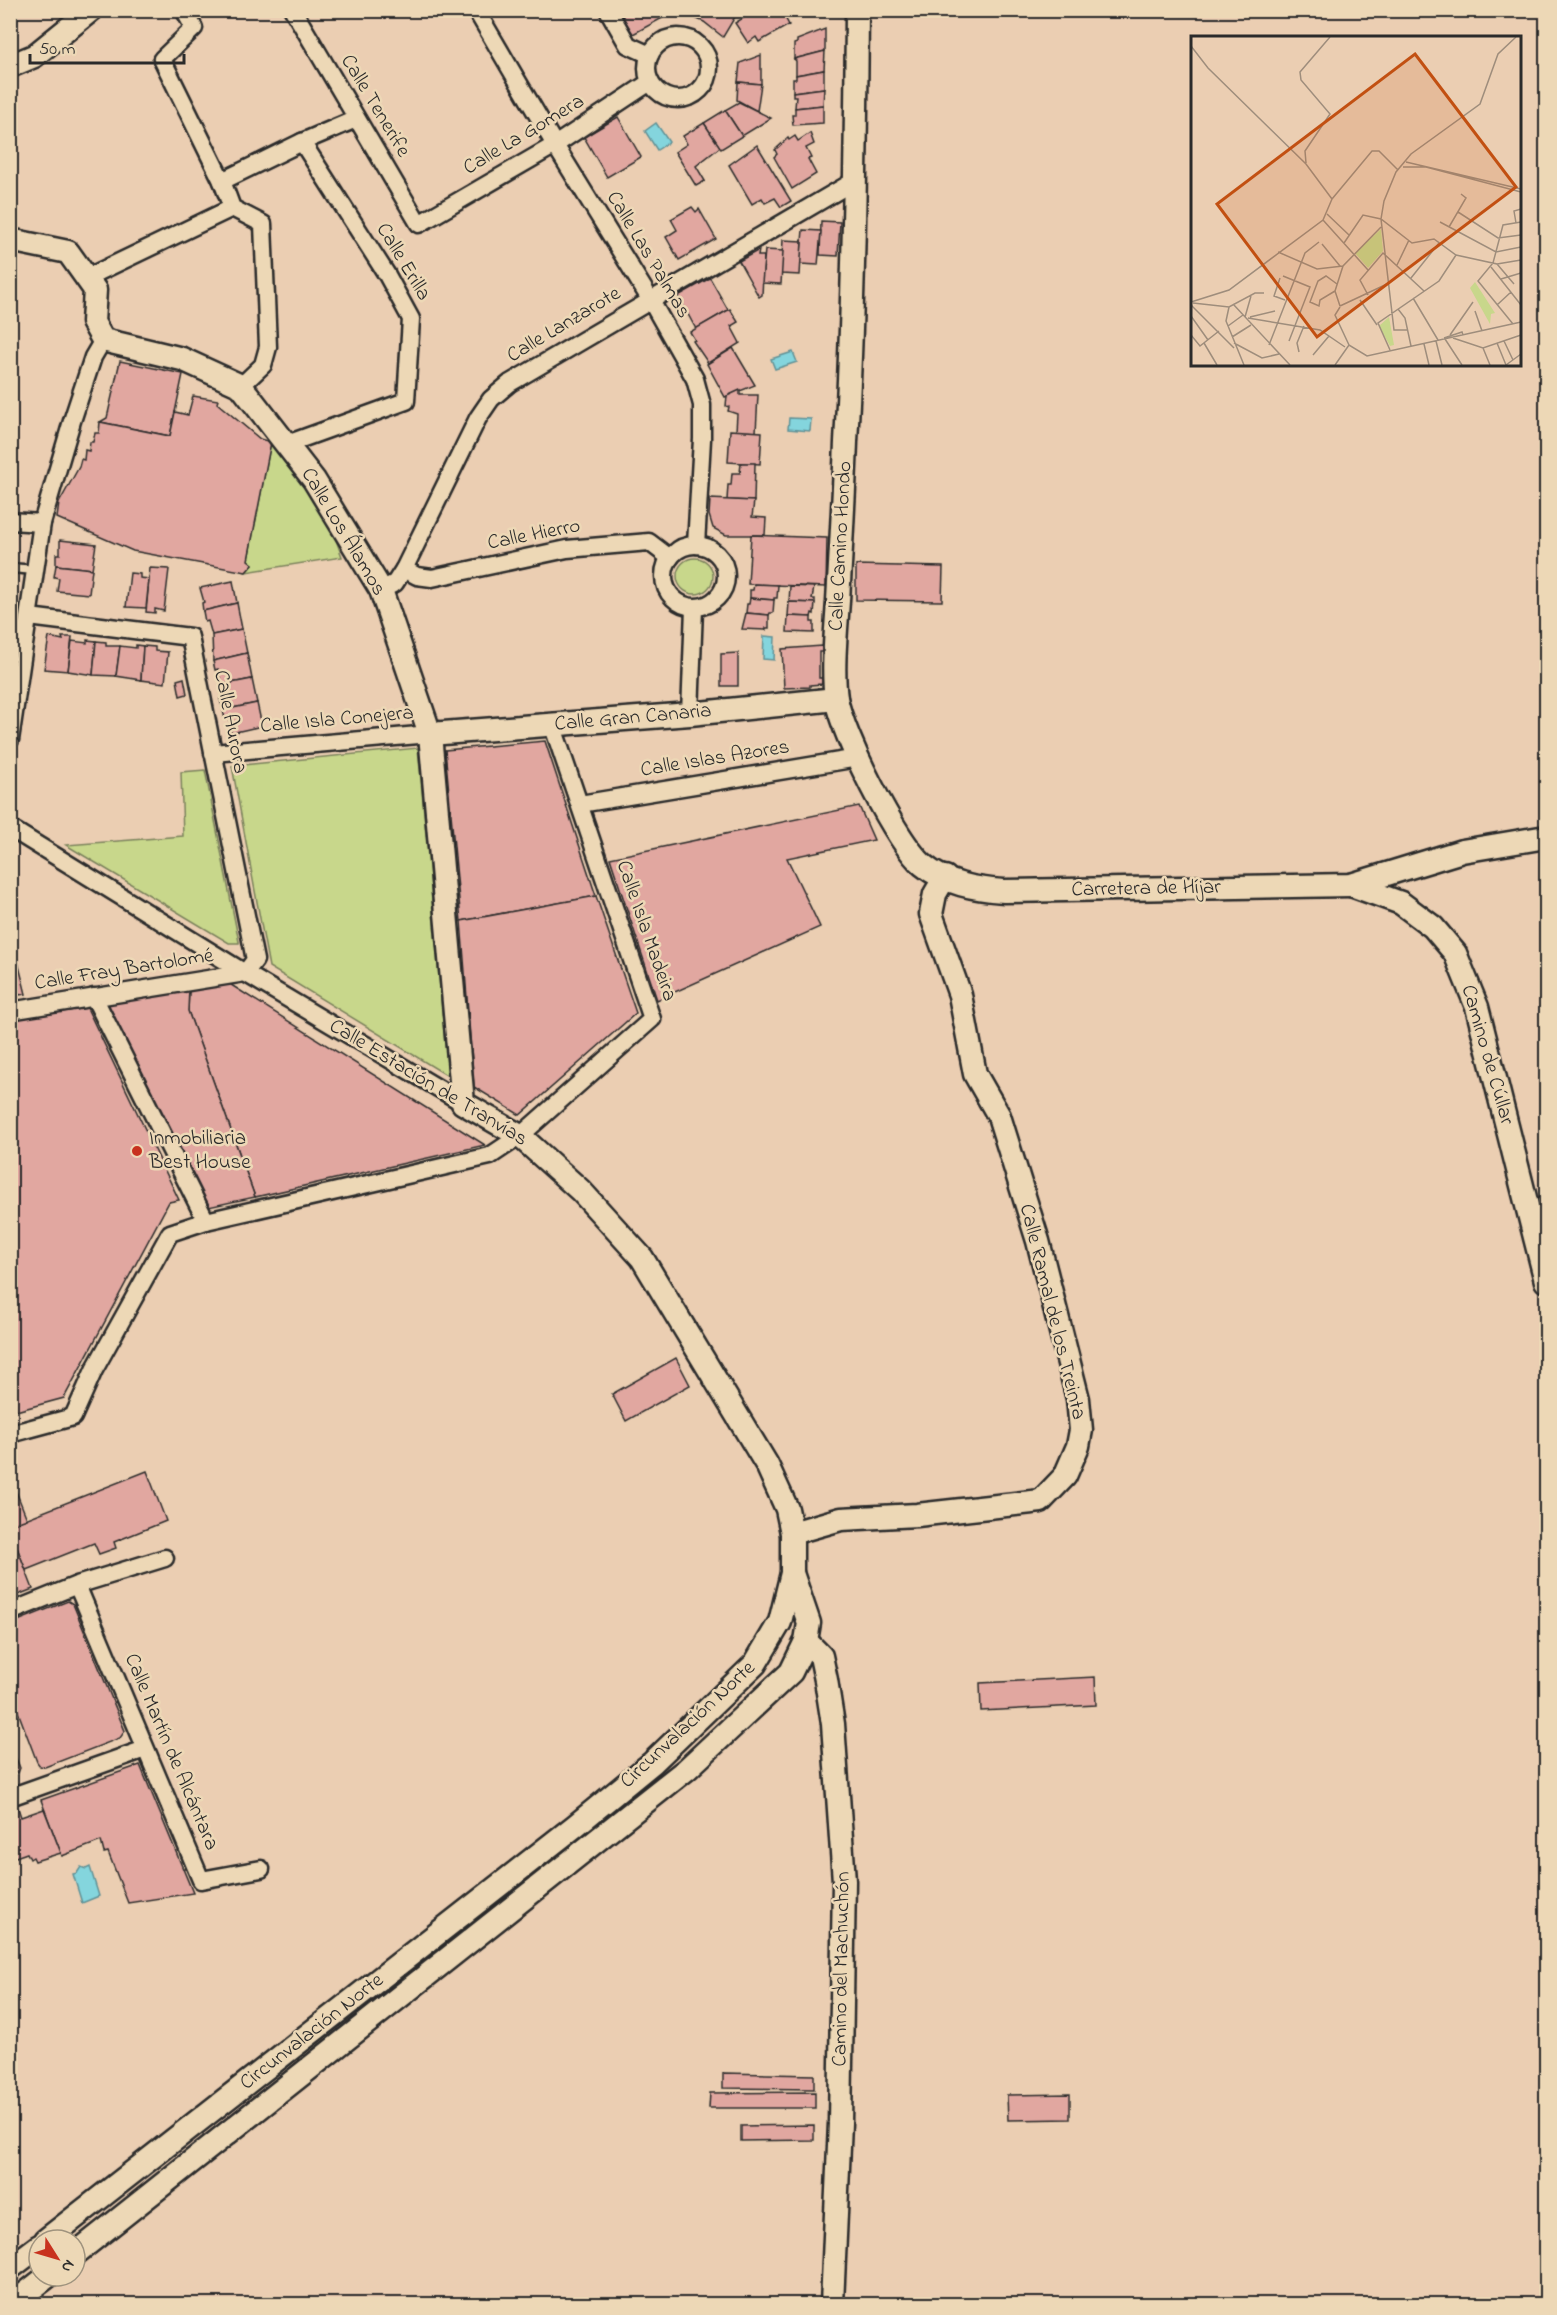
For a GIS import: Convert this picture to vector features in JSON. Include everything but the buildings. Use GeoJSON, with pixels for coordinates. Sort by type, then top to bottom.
{"type":"FeatureCollection","features":[{"type":"Feature","properties":{"kind":"street"},"geometry":{"type":"LineString","coordinates":[[184,10],[194,28],[162,59],[222,181],[232,208],[263,224],[268,347],[263,364],[241,386]]}},
{"type":"Feature","properties":{"kind":"street","name":"Calle Tenerife"},"geometry":{"type":"LineString","coordinates":[[293,10],[419,224]]}},
{"type":"Feature","properties":{"kind":"street","name":"Calle Las Palmas"},"geometry":{"type":"LineString","coordinates":[[476,10],[555,145],[650,299],[695,379],[702,405],[696,545]]}},
{"type":"Feature","properties":{"kind":"street"},"geometry":{"type":"LineString","coordinates":[[608,10],[628,45],[650,55]]}},
{"type":"Feature","properties":{"kind":"street","name":"Calle Camino Hondo"},"geometry":{"type":"LineString","coordinates":[[857,10],[856,180],[848,409],[836,643],[836,699],[858,758],[908,851],[924,866],[945,877]]}},
{"type":"Feature","properties":{"kind":"street"},"geometry":{"type":"LineString","coordinates":[[10,66],[34,56],[86,12]]}},
{"type":"Feature","properties":{"kind":"street"},"geometry":{"type":"LineString","coordinates":[[674,37],[685,38],[695,41],[703,48],[710,68],[703,88],[695,95],[675,100],[665,97],[650,82],[647,65],[650,55],[664,40],[674,37]]}},
{"type":"Feature","properties":{"kind":"street","name":"Calle La Gomera"},"geometry":{"type":"LineString","coordinates":[[419,224],[555,145],[650,82]]}},
{"type":"Feature","properties":{"kind":"street"},"geometry":{"type":"LineString","coordinates":[[222,181],[302,142],[356,119]]}},
{"type":"Feature","properties":{"kind":"street","name":"Calle Erilla"},"geometry":{"type":"LineString","coordinates":[[287,444],[406,401],[411,320],[387,275],[302,142]]}},
{"type":"Feature","properties":{"kind":"street","name":"Calle Lanzarote"},"geometry":{"type":"LineString","coordinates":[[381,591],[395,583],[404,569],[478,418],[491,399],[510,383],[650,299],[856,180]]}},
{"type":"Feature","properties":{"kind":"street"},"geometry":{"type":"LineString","coordinates":[[86,278],[232,208]]}},
{"type":"Feature","properties":{"kind":"street"},"geometry":{"type":"LineString","coordinates":[[10,240],[68,252],[95,290],[93,322],[102,340],[93,357],[72,421],[42,523],[10,740]]}},
{"type":"Feature","properties":{"kind":"street","name":"Calle Los Álamos"},"geometry":{"type":"LineString","coordinates":[[102,340],[182,359],[241,386],[314,480],[381,591],[430,734],[463,1103]]}},
{"type":"Feature","properties":{"kind":"street"},"geometry":{"type":"LineString","coordinates":[[10,521],[42,523]]}},
{"type":"Feature","properties":{"kind":"street","name":"Calle Hierro"},"geometry":{"type":"LineString","coordinates":[[404,569],[417,576],[432,578],[567,549],[649,542],[670,558]]}},
{"type":"Feature","properties":{"kind":"street"},"geometry":{"type":"LineString","coordinates":[[696,545],[707,547],[716,553],[723,562],[726,583],[722,593],[714,601],[694,608],[676,602],[665,586],[663,577],[670,558],[686,546],[696,545]]}},
{"type":"Feature","properties":{"kind":"street"},"geometry":{"type":"LineString","coordinates":[[690,714],[694,608]]}},
{"type":"Feature","properties":{"kind":"street","name":"Calle Aurora"},"geometry":{"type":"LineString","coordinates":[[29,617],[190,637],[255,960],[245,973]]}},
{"type":"Feature","properties":{"kind":"street","name":"Calle Gran Canaria"},"geometry":{"type":"LineString","coordinates":[[430,734],[690,714],[836,699]]}},
{"type":"Feature","properties":{"kind":"street","name":"Calle Isla Madeira"},"geometry":{"type":"LineString","coordinates":[[520,1136],[652,1018],[552,724]]}},
{"type":"Feature","properties":{"kind":"street","name":"Calle Isla Conejera"},"geometry":{"type":"LineString","coordinates":[[213,753],[430,734]]}},
{"type":"Feature","properties":{"kind":"street","name":"Calle Islas Azores"},"geometry":{"type":"LineString","coordinates":[[580,804],[858,758]]}},
{"type":"Feature","properties":{"kind":"street","name":"Calle Estación de Tranvías"},"geometry":{"type":"LineString","coordinates":[[10,828],[245,973],[520,1136],[581,1191],[642,1258],[767,1465],[787,1509],[792,1533],[792,1573]]}},
{"type":"Feature","properties":{"kind":"street"},"geometry":{"type":"LineString","coordinates":[[1351,885],[1462,851],[1546,837]]}},
{"type":"Feature","properties":{"kind":"street","name":"Carretera de Híjar"},"geometry":{"type":"LineString","coordinates":[[945,877],[978,890],[1004,891],[1351,885]]}},
{"type":"Feature","properties":{"kind":"street","name":"Calle Ramal de los Treinta"},"geometry":{"type":"LineString","coordinates":[[792,1533],[842,1519],[917,1515],[1041,1501],[1065,1476],[1078,1446],[1081,1430],[1078,1399],[1038,1241],[999,1116],[975,1074],[960,995],[931,914],[935,894],[945,877]]}},
{"type":"Feature","properties":{"kind":"street","name":"Camino de Cúllar"},"geometry":{"type":"LineString","coordinates":[[1351,885],[1401,903],[1434,927],[1455,952],[1477,1006],[1546,1281]]}},
{"type":"Feature","properties":{"kind":"street","name":"Calle Fray Bartolomé"},"geometry":{"type":"LineString","coordinates":[[10,1011],[245,973]]}},
{"type":"Feature","properties":{"kind":"street"},"geometry":{"type":"LineString","coordinates":[[94,997],[206,1221]]}},
{"type":"Feature","properties":{"kind":"street"},"geometry":{"type":"LineString","coordinates":[[11,1430],[73,1417],[94,1370],[170,1233],[206,1221],[490,1156],[520,1136]]}},
{"type":"Feature","properties":{"kind":"street"},"geometry":{"type":"LineString","coordinates":[[10,1612],[78,1585],[165,1558]]}},
{"type":"Feature","properties":{"kind":"street","name":"Circunvalación Norte"},"geometry":{"type":"LineString","coordinates":[[87,2244],[687,1769],[791,1672],[806,1641],[809,1623],[792,1573]]}},
{"type":"Feature","properties":{"kind":"street","name":"Circunvalación Norte"},"geometry":{"type":"LineString","coordinates":[[61,2228],[652,1763],[755,1664],[780,1622],[792,1573]]}},
{"type":"Feature","properties":{"kind":"street","name":"Calle Martín de Alcántara"},"geometry":{"type":"LineString","coordinates":[[78,1585],[144,1749],[201,1880],[261,1869]]}},
{"type":"Feature","properties":{"kind":"street"},"geometry":{"type":"LineString","coordinates":[[755,1664],[790,1642],[806,1641]]}},
{"type":"Feature","properties":{"kind":"street","name":"Camino del Machuchón"},"geometry":{"type":"LineString","coordinates":[[806,1641],[821,1656],[833,1724],[844,1881],[840,2123],[832,2304]]}},
{"type":"Feature","properties":{"kind":"street"},"geometry":{"type":"LineString","coordinates":[[10,1797],[144,1749]]}},
{"type":"Feature","properties":{"kind":"street"},"geometry":{"type":"LineString","coordinates":[[10,2268],[27,2255]]}},
{"type":"Feature","properties":{"kind":"street"},"geometry":{"type":"LineString","coordinates":[[12,2304],[33,2288]]}},
{"type":"Feature","properties":{"kind":"lane"},"geometry":{"type":"LineString","coordinates":[[10,568],[36,570]]}},
{"type":"Feature","properties":{"kind":"green space"},"geometry":{"type":"Polygon","coordinates":[[[272,437],[328,517],[342,557],[246,572],[253,564],[248,560],[272,437]]]}},
{"type":"Feature","properties":{"kind":"green space"},"geometry":{"type":"Polygon","coordinates":[[[695,558],[708,563],[713,576],[708,589],[695,594],[682,589],[677,576],[682,563],[695,558]]]}},
{"type":"Feature","properties":{"kind":"green space"},"geometry":{"type":"Polygon","coordinates":[[[418,748],[448,1076],[269,967],[232,766],[418,748]]]}},
{"type":"Feature","properties":{"kind":"green space"},"geometry":{"type":"Polygon","coordinates":[[[205,770],[239,943],[229,943],[66,845],[183,836],[181,772],[205,770]]]}},
{"type":"Feature","properties":{"kind":"water"},"geometry":{"type":"Polygon","coordinates":[[[656,123],[669,142],[657,150],[645,131],[656,123]]]}},
{"type":"Feature","properties":{"kind":"water"},"geometry":{"type":"Polygon","coordinates":[[[793,352],[797,362],[775,369],[771,359],[793,352]]]}},
{"type":"Feature","properties":{"kind":"water"},"geometry":{"type":"Polygon","coordinates":[[[789,418],[811,419],[810,431],[788,429],[789,418]]]}},
{"type":"Feature","properties":{"kind":"water"},"geometry":{"type":"Polygon","coordinates":[[[764,636],[775,637],[774,660],[763,659],[764,636]]]}},
{"type":"Feature","properties":{"kind":"water"},"geometry":{"type":"Polygon","coordinates":[[[81,1867],[86,1869],[90,1867],[99,1896],[82,1903],[73,1874],[77,1873],[81,1867]]]}},
{"type":"Feature","properties":{"kind":"place","name":"Inmobiliaria Best House"},"geometry":{"type":"Point","coordinates":[137,1151]}}]}
